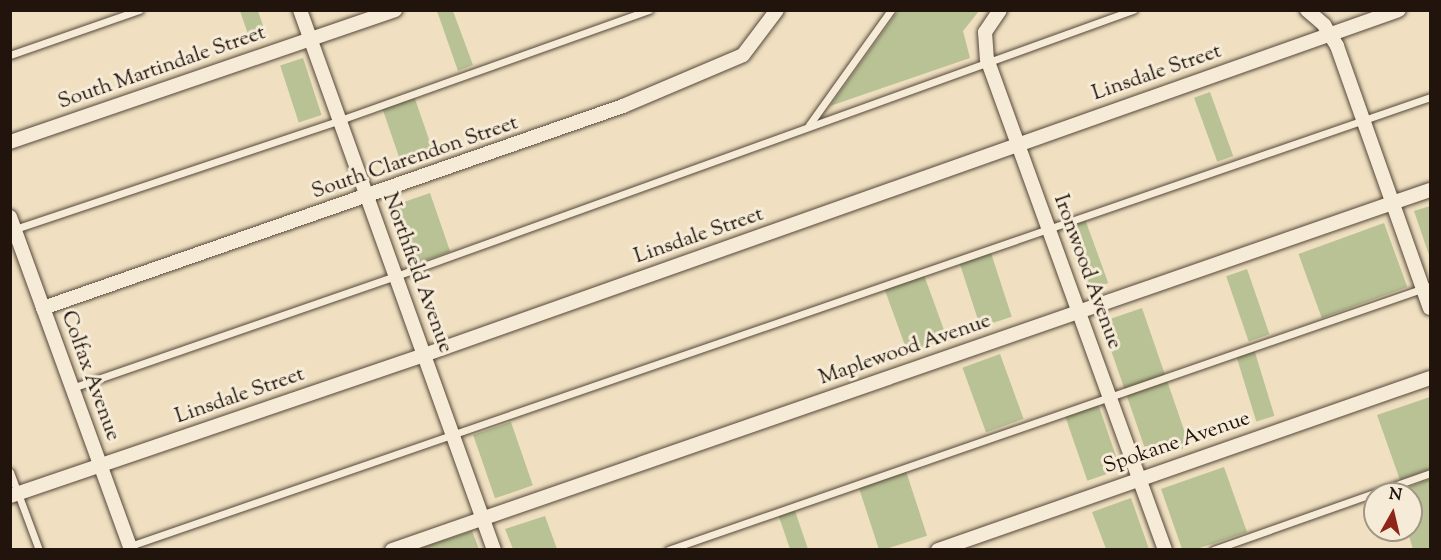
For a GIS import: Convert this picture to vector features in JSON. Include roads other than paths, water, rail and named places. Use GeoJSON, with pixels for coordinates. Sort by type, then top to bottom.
{"type":"FeatureCollection","features":[{"type":"Feature","properties":{"kind":"street","name":"Northfield Avenue"},"geometry":{"type":"LineString","coordinates":[[300,10],[494,549]]}},
{"type":"Feature","properties":{"kind":"street","name":"South Martindale Street"},"geometry":{"type":"LineString","coordinates":[[10,142],[395,10]]}},
{"type":"Feature","properties":{"kind":"street","name":"South Clarendon Street"},"geometry":{"type":"LineString","coordinates":[[43,308],[623,106],[736,58],[748,49],[777,10]]}},
{"type":"Feature","properties":{"kind":"street","name":"Ironwood Avenue"},"geometry":{"type":"LineString","coordinates":[[1000,10],[985,32],[987,61],[1019,143],[1165,549]]}},
{"type":"Feature","properties":{"kind":"street"},"geometry":{"type":"LineString","coordinates":[[1307,10],[1331,35],[1393,203],[1427,287],[1431,308]]}},
{"type":"Feature","properties":{"kind":"street","name":"Linsdale Street"},"geometry":{"type":"LineString","coordinates":[[14,495],[424,355],[1399,10]]}},
{"type":"Feature","properties":{"kind":"street","name":"Maplewood Avenue"},"geometry":{"type":"LineString","coordinates":[[393,549],[1431,190]]}},
{"type":"Feature","properties":{"kind":"street","name":"Colfax Avenue"},"geometry":{"type":"LineString","coordinates":[[13,223],[130,548]]}},
{"type":"Feature","properties":{"kind":"street","name":"Spokane Avenue"},"geometry":{"type":"LineString","coordinates":[[938,549],[1431,378]]}},
{"type":"Feature","properties":{"kind":"lane"},"geometry":{"type":"LineString","coordinates":[[10,55],[139,10]]}},
{"type":"Feature","properties":{"kind":"lane"},"geometry":{"type":"LineString","coordinates":[[13,223],[340,120],[649,10]]}},
{"type":"Feature","properties":{"kind":"lane"},"geometry":{"type":"LineString","coordinates":[[809,125],[891,10]]}},
{"type":"Feature","properties":{"kind":"lane"},"geometry":{"type":"LineString","coordinates":[[72,388],[396,276],[809,125],[1133,10]]}},
{"type":"Feature","properties":{"kind":"lane"},"geometry":{"type":"LineString","coordinates":[[130,548],[1431,97]]}},
{"type":"Feature","properties":{"kind":"lane"},"geometry":{"type":"LineString","coordinates":[[668,549],[1427,287]]}},
{"type":"Feature","properties":{"kind":"lane"},"geometry":{"type":"LineString","coordinates":[[10,472],[14,495],[39,549]]}},
{"type":"Feature","properties":{"kind":"lane"},"geometry":{"type":"LineString","coordinates":[[1213,549],[1431,472]]}}]}
